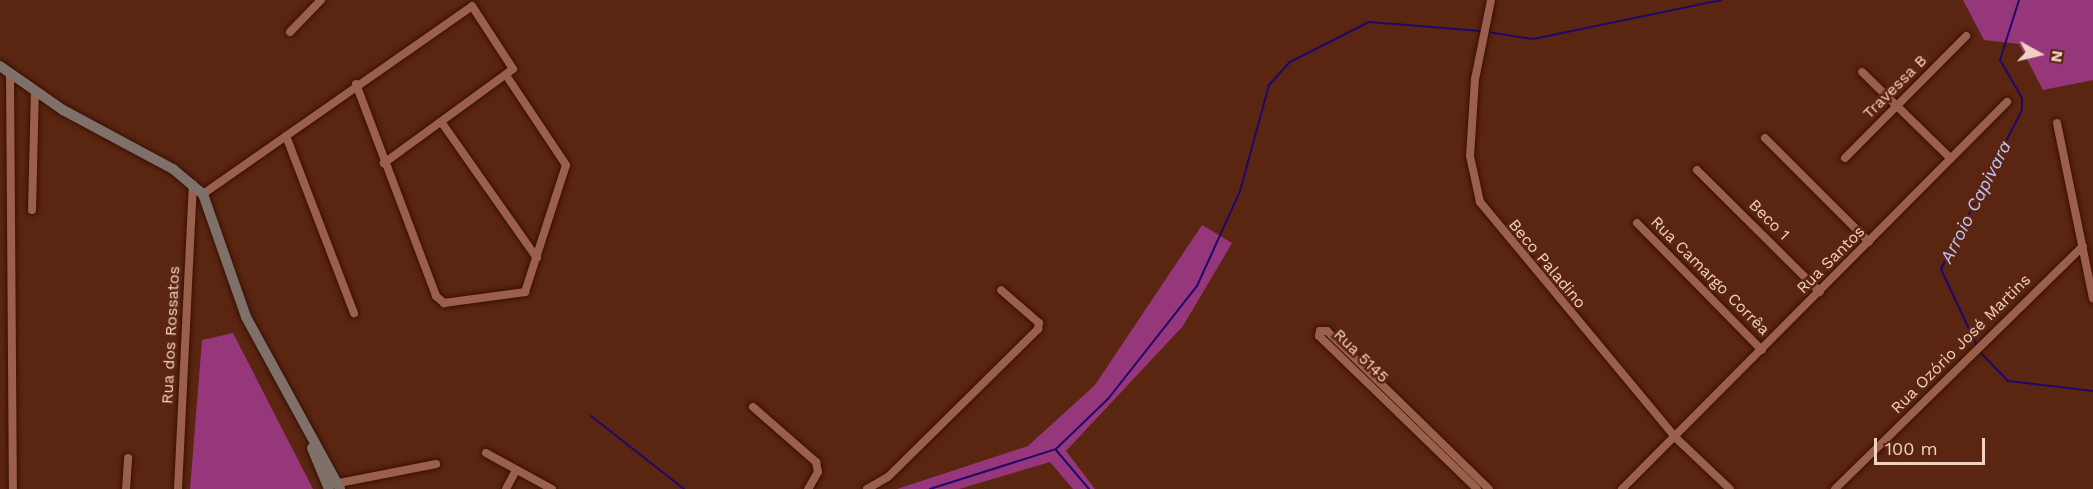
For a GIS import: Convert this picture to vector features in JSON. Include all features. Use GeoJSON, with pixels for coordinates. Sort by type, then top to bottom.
{"type":"FeatureCollection","features":[{"type":"Feature","properties":{"kind":"main road"},"geometry":{"type":"LineString","coordinates":[[0,66],[35,91],[194,183],[203,194],[246,317],[334,487]]}},
{"type":"Feature","properties":{"kind":"street"},"geometry":{"type":"LineString","coordinates":[[290,32],[321,0]]}},
{"type":"Feature","properties":{"kind":"street","name":"Beco Paladino"},"geometry":{"type":"LineString","coordinates":[[1491,0],[1475,79],[1470,156],[1480,202],[1676,438],[1730,489]]}},
{"type":"Feature","properties":{"kind":"street"},"geometry":{"type":"LineString","coordinates":[[203,194],[469,5],[512,64],[506,75],[384,163]]}},
{"type":"Feature","properties":{"kind":"street","name":"Travessa B"},"geometry":{"type":"LineString","coordinates":[[1845,158],[1966,36]]}},
{"type":"Feature","properties":{"kind":"street"},"geometry":{"type":"LineString","coordinates":[[1862,72],[1951,159]]}},
{"type":"Feature","properties":{"kind":"street"},"geometry":{"type":"LineString","coordinates":[[10,74],[13,489]]}},
{"type":"Feature","properties":{"kind":"street"},"geometry":{"type":"LineString","coordinates":[[356,84],[384,163],[439,301],[524,293],[566,163],[506,75]]}},
{"type":"Feature","properties":{"kind":"street"},"geometry":{"type":"LineString","coordinates":[[32,210],[35,91]]}},
{"type":"Feature","properties":{"kind":"street","name":"Rua Santos"},"geometry":{"type":"LineString","coordinates":[[1622,489],[1676,438],[2007,102]]}},
{"type":"Feature","properties":{"kind":"street"},"geometry":{"type":"LineString","coordinates":[[442,123],[537,258]]}},
{"type":"Feature","properties":{"kind":"street"},"geometry":{"type":"LineString","coordinates":[[2058,123],[2093,298]]}},
{"type":"Feature","properties":{"kind":"street"},"geometry":{"type":"LineString","coordinates":[[286,136],[354,313]]}},
{"type":"Feature","properties":{"kind":"street"},"geometry":{"type":"LineString","coordinates":[[1765,138],[1869,242]]}},
{"type":"Feature","properties":{"kind":"street","name":"Beco 1"},"geometry":{"type":"LineString","coordinates":[[1697,170],[1820,292]]}},
{"type":"Feature","properties":{"kind":"street","name":"Rua dos Rossatos"},"geometry":{"type":"LineString","coordinates":[[178,489],[194,183]]}},
{"type":"Feature","properties":{"kind":"street","name":"Rua Camargo Corrêa"},"geometry":{"type":"LineString","coordinates":[[1637,223],[1762,350]]}},
{"type":"Feature","properties":{"kind":"street","name":"Rua Ozório José Martins"},"geometry":{"type":"LineString","coordinates":[[1835,489],[2083,246]]}},
{"type":"Feature","properties":{"kind":"street"},"geometry":{"type":"LineString","coordinates":[[867,489],[888,477],[1038,329],[1039,323],[1001,290]]}},
{"type":"Feature","properties":{"kind":"street","name":"Rua 5145"},"geometry":{"type":"LineString","coordinates":[[1411,419],[1319,336],[1320,331],[1327,331],[1465,472],[1489,489]]}},
{"type":"Feature","properties":{"kind":"street"},"geometry":{"type":"LineString","coordinates":[[753,407],[816,462],[818,472],[808,489]]}},
{"type":"Feature","properties":{"kind":"street"},"geometry":{"type":"LineString","coordinates":[[486,453],[552,489]]}},
{"type":"Feature","properties":{"kind":"street"},"geometry":{"type":"LineString","coordinates":[[126,489],[129,458]]}},
{"type":"Feature","properties":{"kind":"street"},"geometry":{"type":"LineString","coordinates":[[334,487],[436,464]]}},
{"type":"Feature","properties":{"kind":"street"},"geometry":{"type":"LineString","coordinates":[[506,489],[516,470]]}},
{"type":"Feature","properties":{"kind":"street","name":"Rua 5145"},"geometry":{"type":"LineString","coordinates":[[1465,472],[1477,489]]}},
{"type":"Feature","properties":{"kind":"shaded area"},"geometry":{"type":"Polygon","coordinates":[[[1963,0],[2093,0],[2093,80],[2043,90],[2019,44],[1984,40],[1963,0]]]}},
{"type":"Feature","properties":{"kind":"shaded area"},"geometry":{"type":"Polygon","coordinates":[[[1202,225],[1232,243],[1183,326],[1066,451],[1095,489],[1073,489],[1050,462],[959,489],[897,489],[1028,446],[1095,385],[1202,225]]]}},
{"type":"Feature","properties":{"kind":"shaded area"},"geometry":{"type":"Polygon","coordinates":[[[233,333],[313,489],[190,489],[202,340],[233,333]]]}},
{"type":"Feature","properties":{"kind":"waterway"},"geometry":{"type":"LineString","coordinates":[[1487,32],[1533,39],[1721,0]]}},
{"type":"Feature","properties":{"kind":"waterway","name":"Arroio Capivara"},"geometry":{"type":"LineString","coordinates":[[1977,346],[1941,269],[2022,110],[2022,98],[2000,60],[2019,0]]}},
{"type":"Feature","properties":{"kind":"waterway"},"geometry":{"type":"LineString","coordinates":[[930,489],[1056,449],[1108,399],[1197,286],[1240,191],[1269,85],[1290,62],[1369,22],[1481,31]]}},
{"type":"Feature","properties":{"kind":"waterway","name":"Arroio Capivara"},"geometry":{"type":"LineString","coordinates":[[1980,352],[2008,381],[2093,391]]}},
{"type":"Feature","properties":{"kind":"waterway"},"geometry":{"type":"LineString","coordinates":[[591,416],[684,489]]}},
{"type":"Feature","properties":{"kind":"waterway"},"geometry":{"type":"LineString","coordinates":[[1056,450],[1089,489]]}}]}
